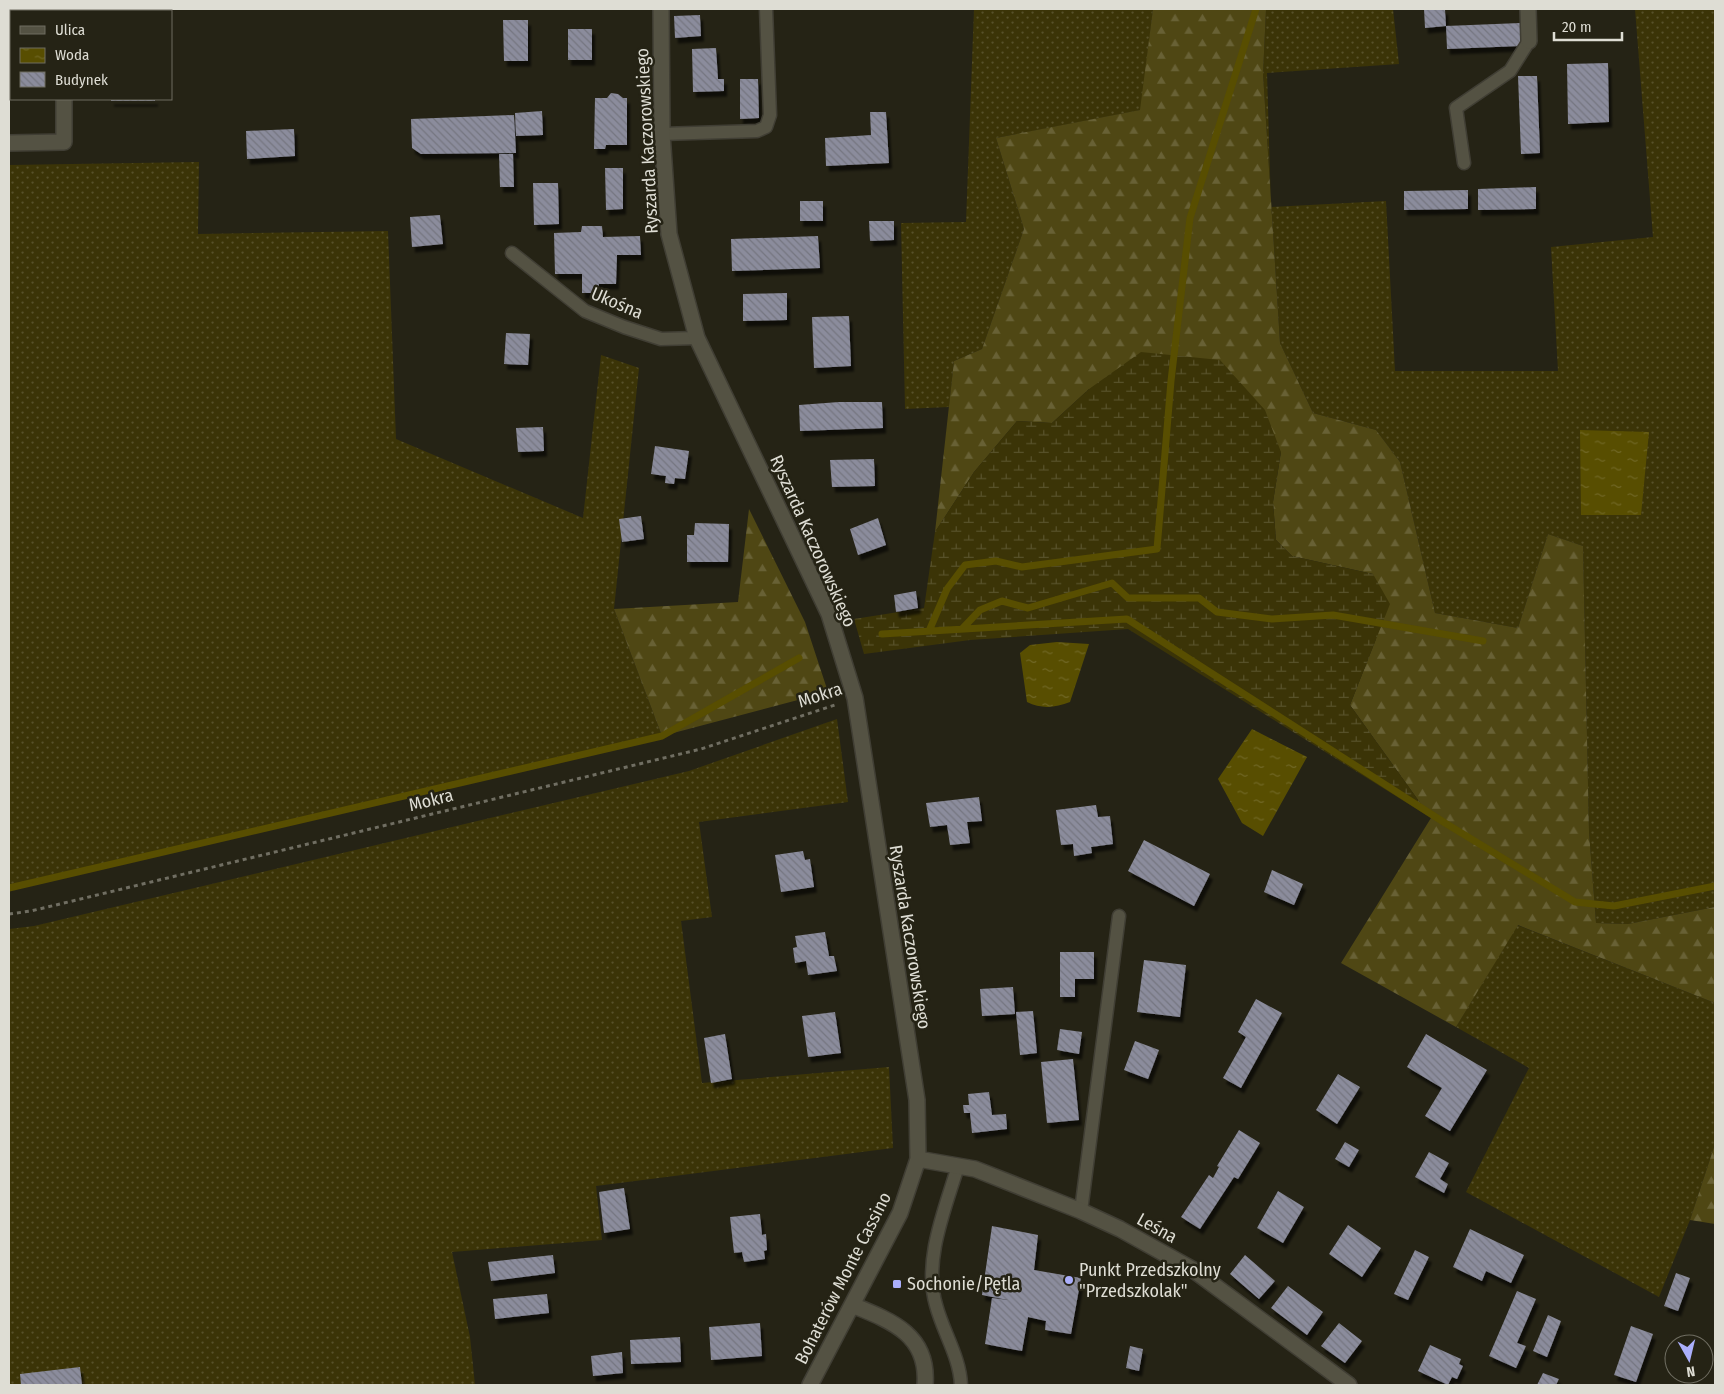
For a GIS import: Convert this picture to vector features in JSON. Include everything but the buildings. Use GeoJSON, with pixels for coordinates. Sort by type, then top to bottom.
{"type":"FeatureCollection","features":[{"type":"Feature","properties":{"kind":"street","name":"Ryszarda Kaczorowskiego"},"geometry":{"type":"LineString","coordinates":[[662,9],[662,134],[670,234],[696,338],[829,614],[855,698],[917,1100],[918,1159]]}},
{"type":"Feature","properties":{"kind":"street"},"geometry":{"type":"LineString","coordinates":[[1528,9],[1529,41]]}},
{"type":"Feature","properties":{"kind":"street"},"geometry":{"type":"LineString","coordinates":[[9,143],[64,142],[64,100]]}},
{"type":"Feature","properties":{"kind":"street","name":"Leśna"},"geometry":{"type":"LineString","coordinates":[[918,1159],[975,1169],[1081,1210],[1120,1229],[1192,1269],[1349,1385]]}},
{"type":"Feature","properties":{"kind":"street","name":"Bohaterów Monte Cassino"},"geometry":{"type":"LineString","coordinates":[[810,1385],[900,1213],[918,1159]]}},
{"type":"Feature","properties":{"kind":"street"},"geometry":{"type":"LineString","coordinates":[[852,1304],[886,1319],[911,1336],[924,1360],[925,1385]]}},
{"type":"Feature","properties":{"kind":"lane"},"geometry":{"type":"LineString","coordinates":[[662,134],[757,131],[766,127],[770,115],[766,9]]}},
{"type":"Feature","properties":{"kind":"lane"},"geometry":{"type":"LineString","coordinates":[[1464,163],[1456,108],[1510,71],[1529,41]]}},
{"type":"Feature","properties":{"kind":"lane","name":"Ukośna"},"geometry":{"type":"LineString","coordinates":[[512,253],[585,311],[624,327],[661,338],[696,338]]}},
{"type":"Feature","properties":{"kind":"lane"},"geometry":{"type":"LineString","coordinates":[[1081,1210],[1119,916]]}},
{"type":"Feature","properties":{"kind":"lane"},"geometry":{"type":"LineString","coordinates":[[958,1166],[935,1247],[932,1277],[935,1304],[960,1370],[961,1385]]}},
{"type":"Feature","properties":{"kind":"path","name":"Mokra"},"geometry":{"type":"LineString","coordinates":[[9,914],[31,911],[700,750],[855,698]]}},
{"type":"Feature","properties":{"kind":"green space"},"geometry":{"type":"Polygon","coordinates":[[[974,9],[1153,9],[1141,110],[996,138],[1024,229],[982,349],[954,361],[949,407],[905,409],[901,223],[966,222],[974,9]]]}},
{"type":"Feature","properties":{"kind":"green space"},"geometry":{"type":"Polygon","coordinates":[[[1153,9],[1266,9],[1263,74],[1280,343],[1313,413],[1376,430],[1400,462],[1435,613],[1518,628],[1548,534],[1583,546],[1589,832],[1596,923],[1628,924],[1715,907],[1715,1003],[1518,925],[1456,1027],[1341,963],[1431,818],[1350,705],[1376,639],[1373,574],[1292,556],[1276,540],[1273,502],[1281,452],[1089,389],[1052,423],[1017,421],[974,472],[935,532],[954,361],[982,349],[1024,229],[996,138],[1140,110],[1153,9]]]}},
{"type":"Feature","properties":{"kind":"green space"},"geometry":{"type":"Polygon","coordinates":[[[1266,9],[1393,9],[1399,64],[1267,73],[1271,195],[1263,74],[1266,9]]]}},
{"type":"Feature","properties":{"kind":"green space"},"geometry":{"type":"Polygon","coordinates":[[[1635,9],[1715,9],[1715,907],[1628,924],[1596,923],[1589,832],[1583,546],[1548,534],[1518,628],[1435,613],[1400,462],[1376,430],[1313,413],[1280,343],[1271,207],[1386,201],[1395,371],[1558,371],[1551,247],[1653,237],[1635,9]]]}},
{"type":"Feature","properties":{"kind":"green space"},"geometry":{"type":"Polygon","coordinates":[[[199,162],[198,234],[388,231],[396,439],[583,518],[601,355],[639,368],[614,609],[662,736],[9,888],[9,165],[199,162]]]}},
{"type":"Feature","properties":{"kind":"green space"},"geometry":{"type":"Polygon","coordinates":[[[1141,352],[1220,360],[1265,410],[1281,452],[1273,502],[1276,540],[1292,556],[1373,574],[1390,604],[1350,705],[1431,818],[1128,629],[970,640],[864,654],[854,619],[924,608],[935,532],[974,472],[1017,421],[1052,423],[1089,389],[1141,352]]]}},
{"type":"Feature","properties":{"kind":"green space"},"geometry":{"type":"Polygon","coordinates":[[[749,509],[805,622],[828,692],[662,736],[614,609],[738,602],[749,509]]]}},
{"type":"Feature","properties":{"kind":"green space"},"geometry":{"type":"Polygon","coordinates":[[[837,719],[848,802],[699,822],[712,917],[681,921],[702,1083],[889,1067],[893,1148],[596,1186],[602,1240],[452,1252],[470,1337],[475,1385],[9,1385],[9,929],[34,926],[689,771],[837,719]]]}},
{"type":"Feature","properties":{"kind":"green space"},"geometry":{"type":"Polygon","coordinates":[[[1517,925],[1715,1003],[1715,1144],[1690,1220],[1659,1297],[1466,1192],[1529,1068],[1456,1027],[1517,925]]]}},
{"type":"Feature","properties":{"kind":"green space"},"geometry":{"type":"Polygon","coordinates":[[[1715,1144],[1715,1224],[1690,1220],[1715,1144]]]}},
{"type":"Feature","properties":{"kind":"water"},"geometry":{"type":"Polygon","coordinates":[[[1580,430],[1649,432],[1641,515],[1581,515],[1580,430]]]}},
{"type":"Feature","properties":{"kind":"water"},"geometry":{"type":"Polygon","coordinates":[[[1057,642],[1089,644],[1070,702],[1048,707],[1027,702],[1020,653],[1030,645],[1057,642]]]}},
{"type":"Feature","properties":{"kind":"water"},"geometry":{"type":"Polygon","coordinates":[[[1252,729],[1307,757],[1263,836],[1242,823],[1218,779],[1252,729]]]}},
{"type":"Feature","properties":{"kind":"waterway"},"geometry":{"type":"LineString","coordinates":[[929,631],[947,589],[965,565],[996,561],[1022,567],[1157,549],[1171,381],[1190,218],[1256,9]]}},
{"type":"Feature","properties":{"kind":"waterway"},"geometry":{"type":"LineString","coordinates":[[962,629],[980,610],[1002,601],[1028,608],[1112,583],[1128,598],[1199,598],[1217,612],[1272,619],[1333,615],[1483,641]]}},
{"type":"Feature","properties":{"kind":"waterway"},"geometry":{"type":"LineString","coordinates":[[882,634],[1127,619],[1445,823],[1575,902],[1614,906],[1715,886]]}},
{"type":"Feature","properties":{"kind":"waterway"},"geometry":{"type":"LineString","coordinates":[[9,888],[662,736],[799,658]]}},
{"type":"Feature","properties":{"kind":"place","name":"Punkt Przedszkolny \"Przedszkolak\""},"geometry":{"type":"Point","coordinates":[1069,1280]}},
{"type":"Feature","properties":{"kind":"place","name":"Sochonie/Pętla"},"geometry":{"type":"Point","coordinates":[897,1284]}}]}
